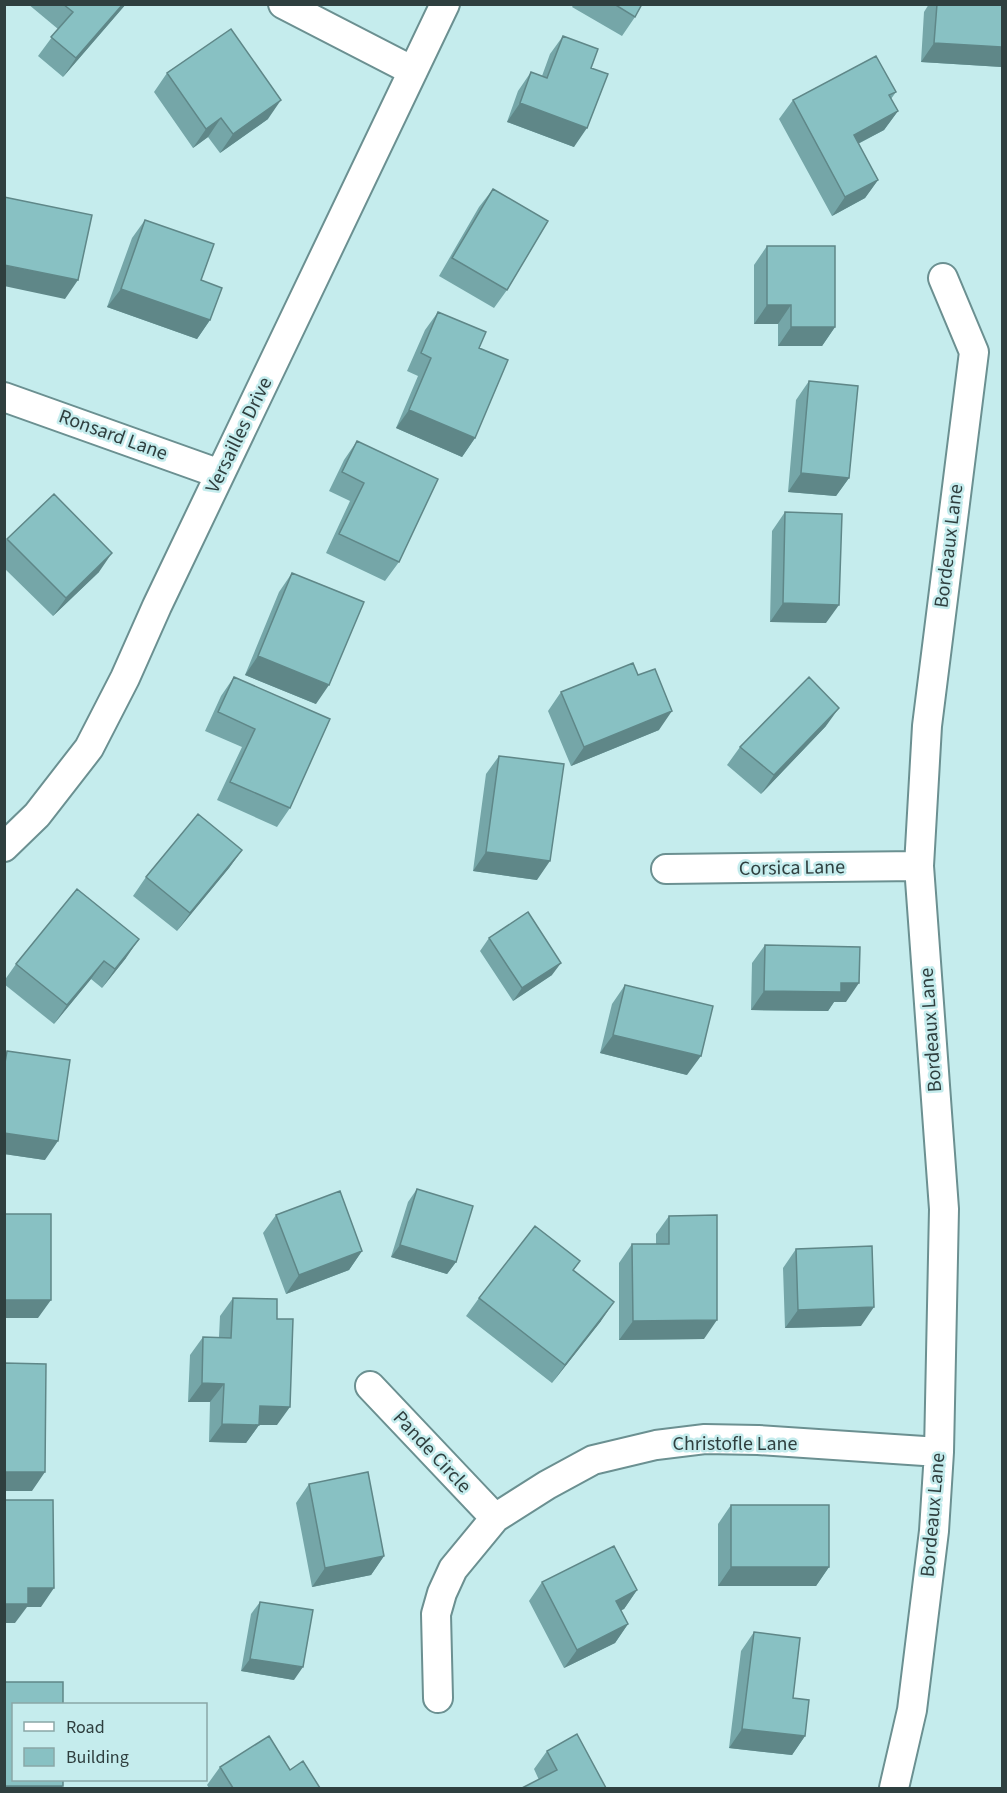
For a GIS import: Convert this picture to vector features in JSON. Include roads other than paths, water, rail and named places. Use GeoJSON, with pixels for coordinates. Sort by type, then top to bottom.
{"type":"FeatureCollection","features":[{"type":"Feature","properties":{"kind":"street"},"geometry":{"type":"LineString","coordinates":[[283,4],[413,71]]}},
{"type":"Feature","properties":{"kind":"street","name":"Versailles Drive"},"geometry":{"type":"LineString","coordinates":[[4,847],[38,815],[89,748],[125,678],[445,4]]}},
{"type":"Feature","properties":{"kind":"street","name":"Bordeaux Lane"},"geometry":{"type":"LineString","coordinates":[[894,1788],[912,1710],[934,1531],[939,1452],[944,1209],[919,866],[927,726],[974,352],[943,278]]}},
{"type":"Feature","properties":{"kind":"street","name":"Ronsard Lane"},"geometry":{"type":"LineString","coordinates":[[4,397],[220,474]]}},
{"type":"Feature","properties":{"kind":"street","name":"Corsica Lane"},"geometry":{"type":"LineString","coordinates":[[666,869],[919,866]]}},
{"type":"Feature","properties":{"kind":"street","name":"Pande Circle"},"geometry":{"type":"LineString","coordinates":[[370,1386],[495,1518]]}},
{"type":"Feature","properties":{"kind":"street","name":"Christofle Lane"},"geometry":{"type":"LineString","coordinates":[[438,1698],[436,1614],[442,1593],[453,1569],[495,1518],[547,1485],[593,1460],[656,1445],[705,1439],[758,1440],[939,1452]]}}]}
